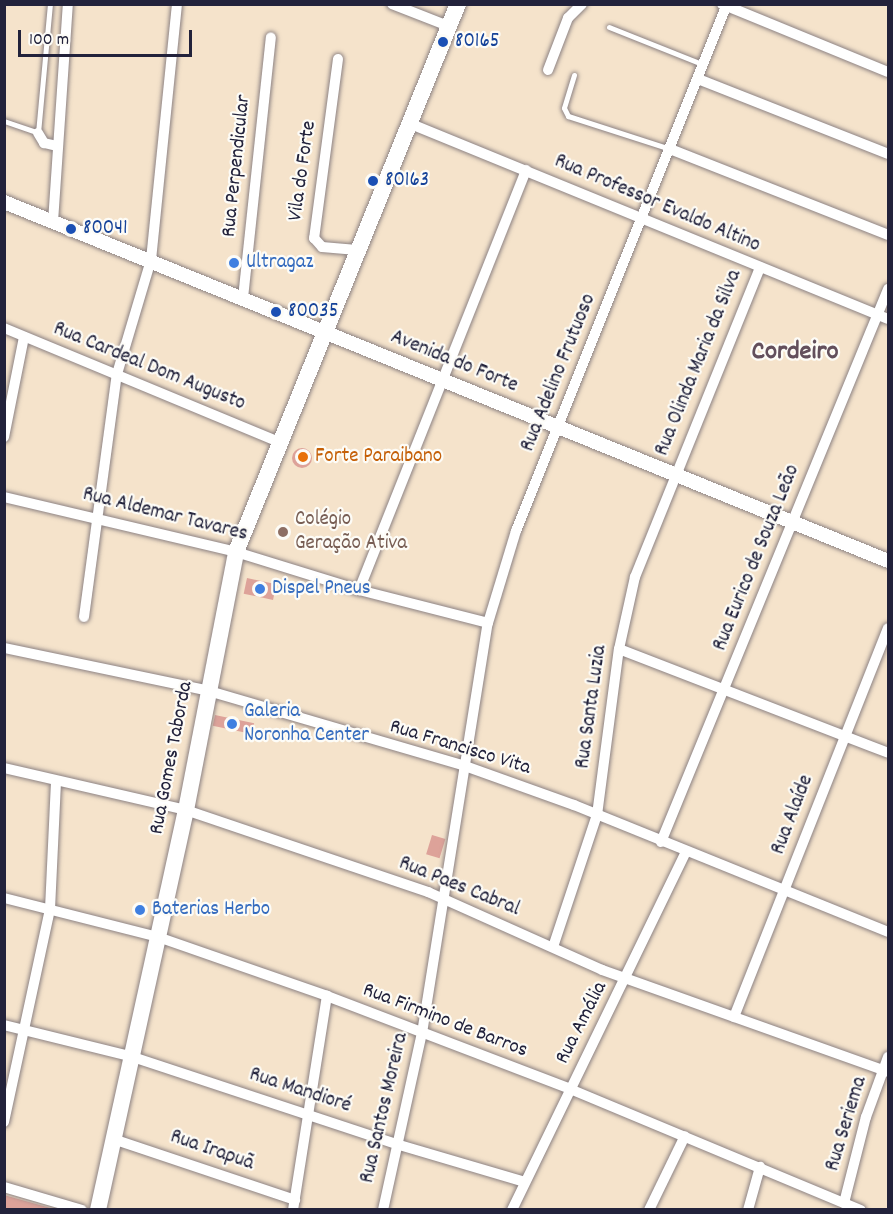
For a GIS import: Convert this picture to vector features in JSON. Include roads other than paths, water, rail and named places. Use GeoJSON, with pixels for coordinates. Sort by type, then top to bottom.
{"type":"FeatureCollection","features":[{"type":"Feature","properties":{"kind":"main road","name":"Rua Gomes Taborda"},"geometry":{"type":"LineString","coordinates":[[98,1209],[116,1140],[186,810],[236,552],[324,329],[360,250],[458,4]]}},
{"type":"Feature","properties":{"kind":"street"},"geometry":{"type":"LineString","coordinates":[[53,222],[69,4]]}},
{"type":"Feature","properties":{"kind":"street"},"geometry":{"type":"LineString","coordinates":[[84,617],[117,374],[151,260],[177,4]]}},
{"type":"Feature","properties":{"kind":"street"},"geometry":{"type":"LineString","coordinates":[[392,4],[448,26]]}},
{"type":"Feature","properties":{"kind":"street"},"geometry":{"type":"LineString","coordinates":[[548,70],[568,18],[582,4]]}},
{"type":"Feature","properties":{"kind":"street"},"geometry":{"type":"LineString","coordinates":[[725,5],[888,72]]}},
{"type":"Feature","properties":{"kind":"street","name":"Rua Adelino Frutuoso"},"geometry":{"type":"LineString","coordinates":[[462,765],[488,623],[516,531],[698,79],[725,5]]}},
{"type":"Feature","properties":{"kind":"street","name":"Rua Perpendicular"},"geometry":{"type":"LineString","coordinates":[[243,298],[271,38]]}},
{"type":"Feature","properties":{"kind":"street","name":"Vila do Forte"},"geometry":{"type":"LineString","coordinates":[[338,59],[314,238],[322,247],[360,250]]}},
{"type":"Feature","properties":{"kind":"street"},"geometry":{"type":"LineString","coordinates":[[698,79],[888,154]]}},
{"type":"Feature","properties":{"kind":"street","name":"Rua Professor Evaldo Altino"},"geometry":{"type":"LineString","coordinates":[[411,124],[883,317]]}},
{"type":"Feature","properties":{"kind":"street"},"geometry":{"type":"LineString","coordinates":[[38,133],[44,143],[57,146]]}},
{"type":"Feature","properties":{"kind":"street"},"geometry":{"type":"LineString","coordinates":[[670,149],[888,235]]}},
{"type":"Feature","properties":{"kind":"street"},"geometry":{"type":"LineString","coordinates":[[360,590],[441,380],[526,170]]}},
{"type":"Feature","properties":{"kind":"street","name":"Avenida do Forte"},"geometry":{"type":"LineString","coordinates":[[4,202],[324,329],[441,380],[888,561]]}},
{"type":"Feature","properties":{"kind":"street","name":"Rua Olinda Maria da Silva"},"geometry":{"type":"LineString","coordinates":[[674,475],[760,267]]}},
{"type":"Feature","properties":{"kind":"street","name":"Rua Eurico de Souza Leão"},"geometry":{"type":"LineString","coordinates":[[661,842],[793,523],[883,317],[888,289]]}},
{"type":"Feature","properties":{"kind":"street","name":"Rua Cardeal Dom Augusto"},"geometry":{"type":"LineString","coordinates":[[4,328],[279,442]]}},
{"type":"Feature","properties":{"kind":"street"},"geometry":{"type":"LineString","coordinates":[[4,437],[24,337]]}},
{"type":"Feature","properties":{"kind":"street","name":"Rua Santa Luzia"},"geometry":{"type":"LineString","coordinates":[[553,947],[597,815],[619,649],[635,578],[674,475]]}},
{"type":"Feature","properties":{"kind":"street","name":"Rua Aldemar Tavares"},"geometry":{"type":"LineString","coordinates":[[4,497],[99,517],[236,552],[360,590],[488,623]]}},
{"type":"Feature","properties":{"kind":"street","name":"Rua Alaíde"},"geometry":{"type":"LineString","coordinates":[[734,1017],[888,628]]}},
{"type":"Feature","properties":{"kind":"street","name":"Rua Francisco Vita"},"geometry":{"type":"LineString","coordinates":[[4,648],[209,691],[462,765],[597,815],[685,853],[888,932]]}},
{"type":"Feature","properties":{"kind":"street"},"geometry":{"type":"LineString","coordinates":[[619,649],[888,753]]}},
{"type":"Feature","properties":{"kind":"street","name":"Rua Santos Moreira"},"geometry":{"type":"LineString","coordinates":[[383,1209],[422,1033],[445,898],[462,765]]}},
{"type":"Feature","properties":{"kind":"street","name":"Rua Paes Cabral"},"geometry":{"type":"LineString","coordinates":[[4,768],[186,810],[445,898],[627,978],[886,1071]]}},
{"type":"Feature","properties":{"kind":"street"},"geometry":{"type":"LineString","coordinates":[[4,1122],[50,909],[56,781]]}},
{"type":"Feature","properties":{"kind":"street","name":"Rua Amália"},"geometry":{"type":"LineString","coordinates":[[512,1209],[627,978],[685,853]]}},
{"type":"Feature","properties":{"kind":"street","name":"Rua Firmino de Barros"},"geometry":{"type":"LineString","coordinates":[[4,898],[158,937],[327,996],[570,1089],[861,1209]]}},
{"type":"Feature","properties":{"kind":"street"},"geometry":{"type":"LineString","coordinates":[[294,1205],[306,1113],[327,996]]}},
{"type":"Feature","properties":{"kind":"street","name":"Rua Mandioré"},"geometry":{"type":"LineString","coordinates":[[4,1025],[133,1057],[396,1144],[525,1182]]}},
{"type":"Feature","properties":{"kind":"street","name":"Rua Seriema"},"geometry":{"type":"LineString","coordinates":[[844,1203],[866,1117],[886,1071],[888,1057]]}},
{"type":"Feature","properties":{"kind":"street"},"geometry":{"type":"LineString","coordinates":[[648,1209],[685,1136]]}},
{"type":"Feature","properties":{"kind":"street","name":"Rua Irapuã"},"geometry":{"type":"LineString","coordinates":[[116,1140],[294,1205]]}},
{"type":"Feature","properties":{"kind":"street"},"geometry":{"type":"LineString","coordinates":[[748,1209],[760,1167]]}},
{"type":"Feature","properties":{"kind":"street"},"geometry":{"type":"LineString","coordinates":[[4,1187],[82,1209]]}},
{"type":"Feature","properties":{"kind":"lane"},"geometry":{"type":"LineString","coordinates":[[4,121],[38,133],[50,4]]}},
{"type":"Feature","properties":{"kind":"lane"},"geometry":{"type":"LineString","coordinates":[[609,27],[703,65]]}},
{"type":"Feature","properties":{"kind":"lane"},"geometry":{"type":"LineString","coordinates":[[573,75],[564,108],[568,116],[670,149]]}},
{"type":"Feature","properties":{"kind":"place","name":"80165"},"geometry":{"type":"Point","coordinates":[443,42]}},
{"type":"Feature","properties":{"kind":"place","name":"80163"},"geometry":{"type":"Point","coordinates":[373,181]}},
{"type":"Feature","properties":{"kind":"place","name":"80041"},"geometry":{"type":"Point","coordinates":[71,229]}},
{"type":"Feature","properties":{"kind":"place","name":"Ultragaz"},"geometry":{"type":"Point","coordinates":[234,263]}},
{"type":"Feature","properties":{"kind":"place","name":"80035"},"geometry":{"type":"Point","coordinates":[276,312]}},
{"type":"Feature","properties":{"kind":"place","name":"Forte Paraibano"},"geometry":{"type":"Point","coordinates":[303,457]}},
{"type":"Feature","properties":{"kind":"place","name":"Colégio Geração Ativa"},"geometry":{"type":"Point","coordinates":[283,532]}},
{"type":"Feature","properties":{"kind":"place","name":"Dispel Pneus"},"geometry":{"type":"Point","coordinates":[260,589]}},
{"type":"Feature","properties":{"kind":"place","name":"Galeria Noronha Center"},"geometry":{"type":"Point","coordinates":[232,724]}},
{"type":"Feature","properties":{"kind":"place","name":"Baterias Herbo"},"geometry":{"type":"Point","coordinates":[140,910]}},
{"type":"Feature","properties":{"kind":"district","name":"Cordeiro"},"geometry":{"type":"Point","coordinates":[795,353]}}]}
